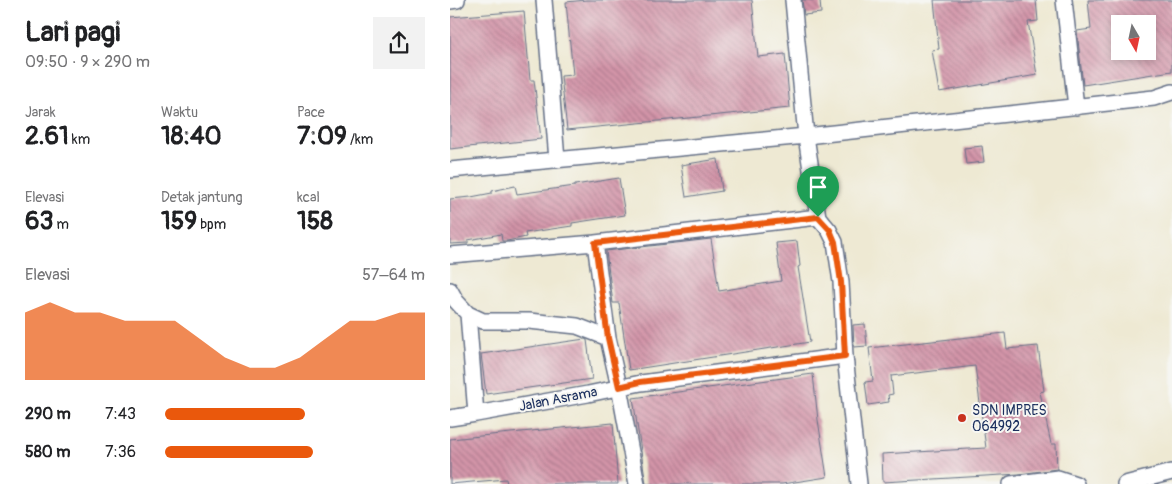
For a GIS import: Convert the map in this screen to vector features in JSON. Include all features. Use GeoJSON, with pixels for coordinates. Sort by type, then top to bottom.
{"type":"FeatureCollection","features":[{"type":"Feature","properties":{"kind":"street"},"geometry":{"type":"LineString","coordinates":[[450,0],[457,0]]}},
{"type":"Feature","properties":{"kind":"street"},"geometry":{"type":"LineString","coordinates":[[544,0],[557,160]]}},
{"type":"Feature","properties":{"kind":"street"},"geometry":{"type":"LineString","coordinates":[[793,0],[806,136],[818,217],[830,230],[835,242],[841,282],[845,356],[859,484]]}},
{"type":"Feature","properties":{"kind":"street"},"geometry":{"type":"LineString","coordinates":[[1064,0],[1076,107]]}},
{"type":"Feature","properties":{"kind":"street"},"geometry":{"type":"LineString","coordinates":[[450,170],[806,136],[1076,107],[1154,98],[1172,92]]}},
{"type":"Feature","properties":{"kind":"street"},"geometry":{"type":"LineString","coordinates":[[450,255],[595,243],[818,217]]}},
{"type":"Feature","properties":{"kind":"street"},"geometry":{"type":"LineString","coordinates":[[595,243],[608,338],[637,484]]}},
{"type":"Feature","properties":{"kind":"street"},"geometry":{"type":"LineString","coordinates":[[450,290],[456,301],[468,314],[483,321],[528,321],[577,326],[608,338]]}},
{"type":"Feature","properties":{"kind":"street"},"geometry":{"type":"LineString","coordinates":[[468,314],[476,414]]}},
{"type":"Feature","properties":{"kind":"street","name":"Jalan Asrama"},"geometry":{"type":"LineString","coordinates":[[450,418],[588,394],[640,382],[845,356]]}},
{"type":"Feature","properties":{"kind":"street"},"geometry":{"type":"LineString","coordinates":[[1125,484],[1172,472]]}},
{"type":"Feature","properties":{"kind":"street"},"geometry":{"type":"LineString","coordinates":[[1011,484],[1058,478],[1076,484]]}},
{"type":"Feature","properties":{"kind":"building"},"geometry":{"type":"Polygon","coordinates":[[[586,0],[752,0],[758,57],[785,54],[790,108],[567,130],[561,76],[573,75],[566,2],[586,0]]]}},
{"type":"Feature","properties":{"kind":"building"},"geometry":{"type":"Polygon","coordinates":[[[802,0],[820,0],[821,13],[804,15],[802,0]]]}},
{"type":"Feature","properties":{"kind":"building"},"geometry":{"type":"Polygon","coordinates":[[[934,0],[1036,0],[1038,21],[1028,22],[1037,75],[939,92],[932,50],[939,49],[934,0]]]}},
{"type":"Feature","properties":{"kind":"building"},"geometry":{"type":"Polygon","coordinates":[[[1088,0],[1172,0],[1172,71],[1083,85],[1077,31],[1091,29],[1088,0]]]}},
{"type":"Feature","properties":{"kind":"building"},"geometry":{"type":"Polygon","coordinates":[[[524,11],[530,80],[534,80],[541,139],[450,149],[450,17],[524,11]]]}},
{"type":"Feature","properties":{"kind":"building"},"geometry":{"type":"Polygon","coordinates":[[[982,146],[984,162],[966,164],[964,148],[982,146]]]}},
{"type":"Feature","properties":{"kind":"building"},"geometry":{"type":"Polygon","coordinates":[[[718,159],[722,191],[686,197],[681,165],[718,159]]]}},
{"type":"Feature","properties":{"kind":"building"},"geometry":{"type":"Polygon","coordinates":[[[619,178],[625,215],[572,223],[572,226],[525,233],[526,237],[507,241],[502,241],[501,234],[468,240],[468,243],[450,244],[450,199],[492,193],[492,191],[515,186],[517,194],[619,178]]]}},
{"type":"Feature","properties":{"kind":"building"},"geometry":{"type":"Polygon","coordinates":[[[711,239],[719,291],[781,281],[776,243],[797,241],[800,266],[798,267],[810,342],[629,370],[619,303],[613,303],[606,251],[711,239]]]}},
{"type":"Feature","properties":{"kind":"building"},"geometry":{"type":"Polygon","coordinates":[[[865,324],[867,346],[854,347],[853,325],[865,324]]]}},
{"type":"Feature","properties":{"kind":"building"},"geometry":{"type":"Polygon","coordinates":[[[1005,333],[1007,349],[1038,346],[1044,391],[1040,392],[1051,444],[1056,444],[1057,469],[1019,474],[883,482],[882,454],[986,448],[975,366],[891,376],[893,394],[888,395],[889,402],[868,405],[865,382],[873,381],[869,348],[1005,333]]]}},
{"type":"Feature","properties":{"kind":"building"},"geometry":{"type":"Polygon","coordinates":[[[587,340],[592,379],[486,394],[481,354],[587,340]]]}},
{"type":"Feature","properties":{"kind":"building"},"geometry":{"type":"Polygon","coordinates":[[[813,374],[827,477],[782,484],[646,484],[633,398],[813,374]]]}},
{"type":"Feature","properties":{"kind":"building"},"geometry":{"type":"Polygon","coordinates":[[[613,423],[618,484],[507,484],[506,479],[450,484],[450,439],[613,423]]]}},
{"type":"Feature","properties":{"kind":"place","name":"SDN IMPRES 064992"},"geometry":{"type":"Point","coordinates":[962,418]}},
{"type":"Feature","properties":{"kind":"route"},"geometry":{"type":"LineString","coordinates":[[818,217],[830,230],[835,242],[841,282],[845,356],[640,382],[619,387],[608,338],[595,243],[818,217]]}}]}
